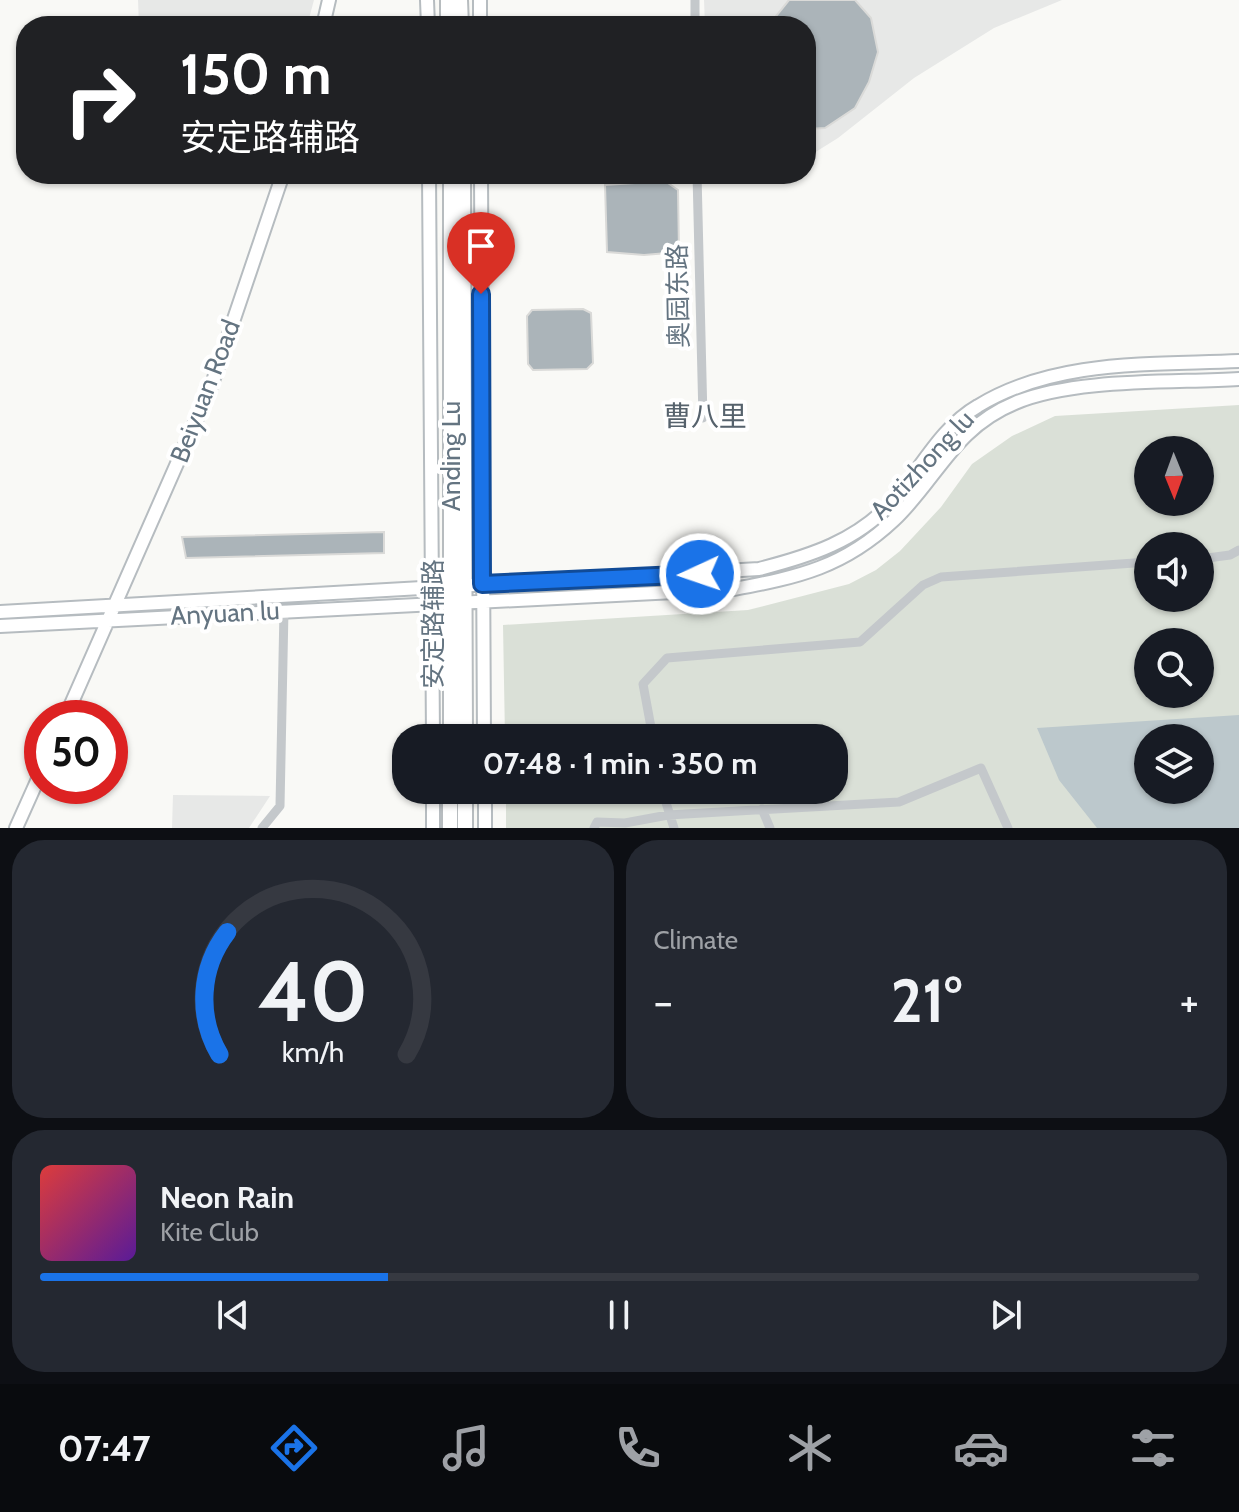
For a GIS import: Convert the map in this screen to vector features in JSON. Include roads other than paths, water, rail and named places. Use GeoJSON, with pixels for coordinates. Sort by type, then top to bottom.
{"type":"FeatureCollection","features":[{"type":"Feature","properties":{"kind":"main road","name":"Beiyuan Road"},"geometry":{"type":"LineString","coordinates":[[73,700],[212,384],[280,184]]}},
{"type":"Feature","properties":{"kind":"main road","name":"安定路辅路"},"geometry":{"type":"LineString","coordinates":[[429,184],[433,724]]}},
{"type":"Feature","properties":{"kind":"main road","name":"Anding Lu"},"geometry":{"type":"LineString","coordinates":[[451,184],[451,447],[464,724]]}},
{"type":"Feature","properties":{"kind":"main road","name":"Anding Lu"},"geometry":{"type":"LineString","coordinates":[[457,585],[463,184]]}},
{"type":"Feature","properties":{"kind":"main road","name":"安定路辅路"},"geometry":{"type":"LineString","coordinates":[[481,184],[484,724]]}},
{"type":"Feature","properties":{"kind":"main road","name":"Aotizhong lu"},"geometry":{"type":"LineString","coordinates":[[457,585],[732,573],[811,556],[870,522],[893,500],[924,457],[947,432],[975,407],[1012,388],[1063,371],[1239,361]]}},
{"type":"Feature","properties":{"kind":"main road","name":"Aotizhong lu"},"geometry":{"type":"LineString","coordinates":[[458,602],[734,589],[803,576],[859,549],[896,518],[944,457],[975,426],[1014,403],[1062,388],[1239,379]]}},
{"type":"Feature","properties":{"kind":"main road"},"geometry":{"type":"LineString","coordinates":[[432,481],[451,447]]}},
{"type":"Feature","properties":{"kind":"main road","name":"Anyuan lu"},"geometry":{"type":"LineString","coordinates":[[0,612],[457,585]]}},
{"type":"Feature","properties":{"kind":"main road","name":"Anyuan lu"},"geometry":{"type":"LineString","coordinates":[[0,626],[458,602]]}},
{"type":"Feature","properties":{"kind":"main road","name":"Anding Lu"},"geometry":{"type":"LineString","coordinates":[[452,724],[458,602]]}},
{"type":"Feature","properties":{"kind":"main road"},"geometry":{"type":"LineString","coordinates":[[16,828],[27,804]]}},
{"type":"Feature","properties":{"kind":"main road"},"geometry":{"type":"LineString","coordinates":[[433,804],[433,828]]}},
{"type":"Feature","properties":{"kind":"main road"},"geometry":{"type":"LineString","coordinates":[[450,804],[450,828]]}},
{"type":"Feature","properties":{"kind":"main road"},"geometry":{"type":"LineString","coordinates":[[465,804],[465,828]]}},
{"type":"Feature","properties":{"kind":"main road"},"geometry":{"type":"LineString","coordinates":[[485,804],[485,828]]}},
{"type":"Feature","properties":{"kind":"street","name":"奥园东路"},"geometry":{"type":"LineString","coordinates":[[697,184],[703,418]]}},
{"type":"Feature","properties":{"kind":"street"},"geometry":{"type":"LineString","coordinates":[[1214,557],[1239,550]]}},
{"type":"Feature","properties":{"kind":"street"},"geometry":{"type":"LineString","coordinates":[[650,724],[643,684],[667,658],[860,642],[923,585],[941,577],[1134,563]]}},
{"type":"Feature","properties":{"kind":"street"},"geometry":{"type":"LineString","coordinates":[[262,828],[280,806],[284,610]]}},
{"type":"Feature","properties":{"kind":"street"},"geometry":{"type":"LineString","coordinates":[[594,828],[597,822],[625,826],[668,815],[899,802],[981,768],[1008,828]]}},
{"type":"Feature","properties":{"kind":"street"},"geometry":{"type":"LineString","coordinates":[[665,804],[674,828]]}},
{"type":"Feature","properties":{"kind":"street"},"geometry":{"type":"LineString","coordinates":[[762,809],[770,828]]}},
{"type":"Feature","properties":{"kind":"district","name":"曹八里"},"geometry":{"type":"Point","coordinates":[705,416]}}]}
